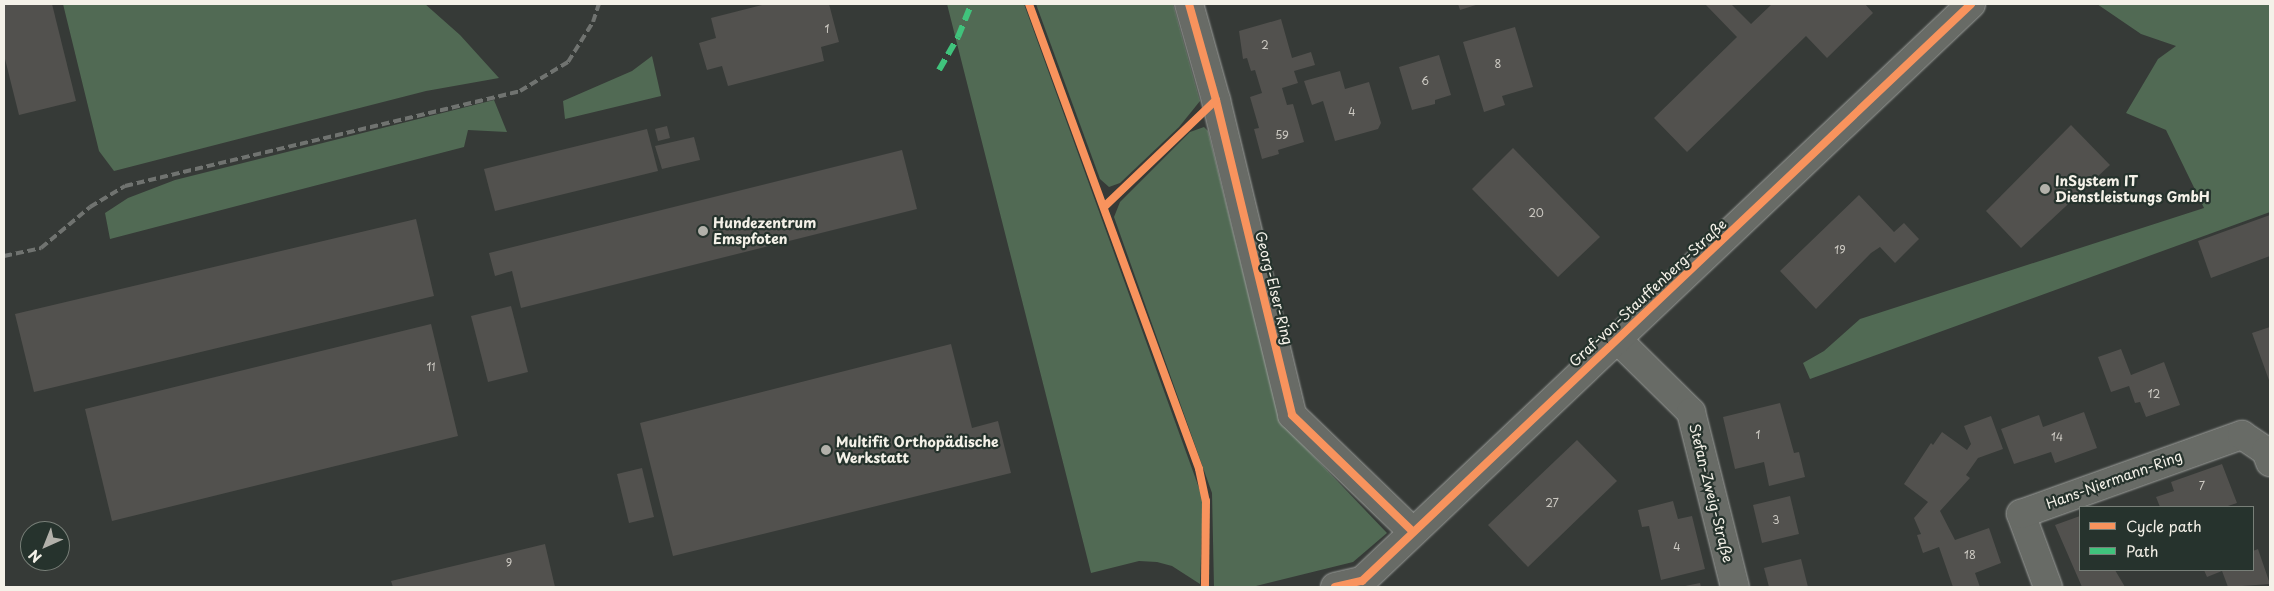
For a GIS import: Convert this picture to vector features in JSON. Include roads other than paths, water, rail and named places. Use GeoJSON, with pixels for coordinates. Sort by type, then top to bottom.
{"type":"FeatureCollection","features":[{"type":"Feature","properties":{"kind":"street","name":"Georg-Elser-Ring"},"geometry":{"type":"LineString","coordinates":[[1189,4],[1216,100],[1292,415],[1413,532]]}},
{"type":"Feature","properties":{"kind":"street","name":"Graf-von-Stauffenberg-Straße"},"geometry":{"type":"LineString","coordinates":[[1335,587],[1362,581],[1971,4]]}},
{"type":"Feature","properties":{"kind":"street","name":"Stefan-Zweig-Straße"},"geometry":{"type":"LineString","coordinates":[[1617,340],[1691,412],[1735,587]]}},
{"type":"Feature","properties":{"kind":"street","name":"Hans-Niermann-Ring"},"geometry":{"type":"LineString","coordinates":[[2048,587],[2021,514],[2242,434],[2266,451],[2270,462]]}},
{"type":"Feature","properties":{"kind":"railway"},"geometry":{"type":"LineString","coordinates":[[4,256],[41,248],[90,207],[125,186],[520,91],[568,62],[593,22],[599,4]]}},
{"type":"Feature","properties":{"kind":"place","name":"InSystem IT Dienstleistungs GmbH"},"geometry":{"type":"Point","coordinates":[2045,189]}},
{"type":"Feature","properties":{"kind":"place","name":"Hundezentrum Emspfoten"},"geometry":{"type":"Point","coordinates":[703,231]}},
{"type":"Feature","properties":{"kind":"place","name":"Multifit Orthopädische Werkstatt"},"geometry":{"type":"Point","coordinates":[826,450]}}]}
